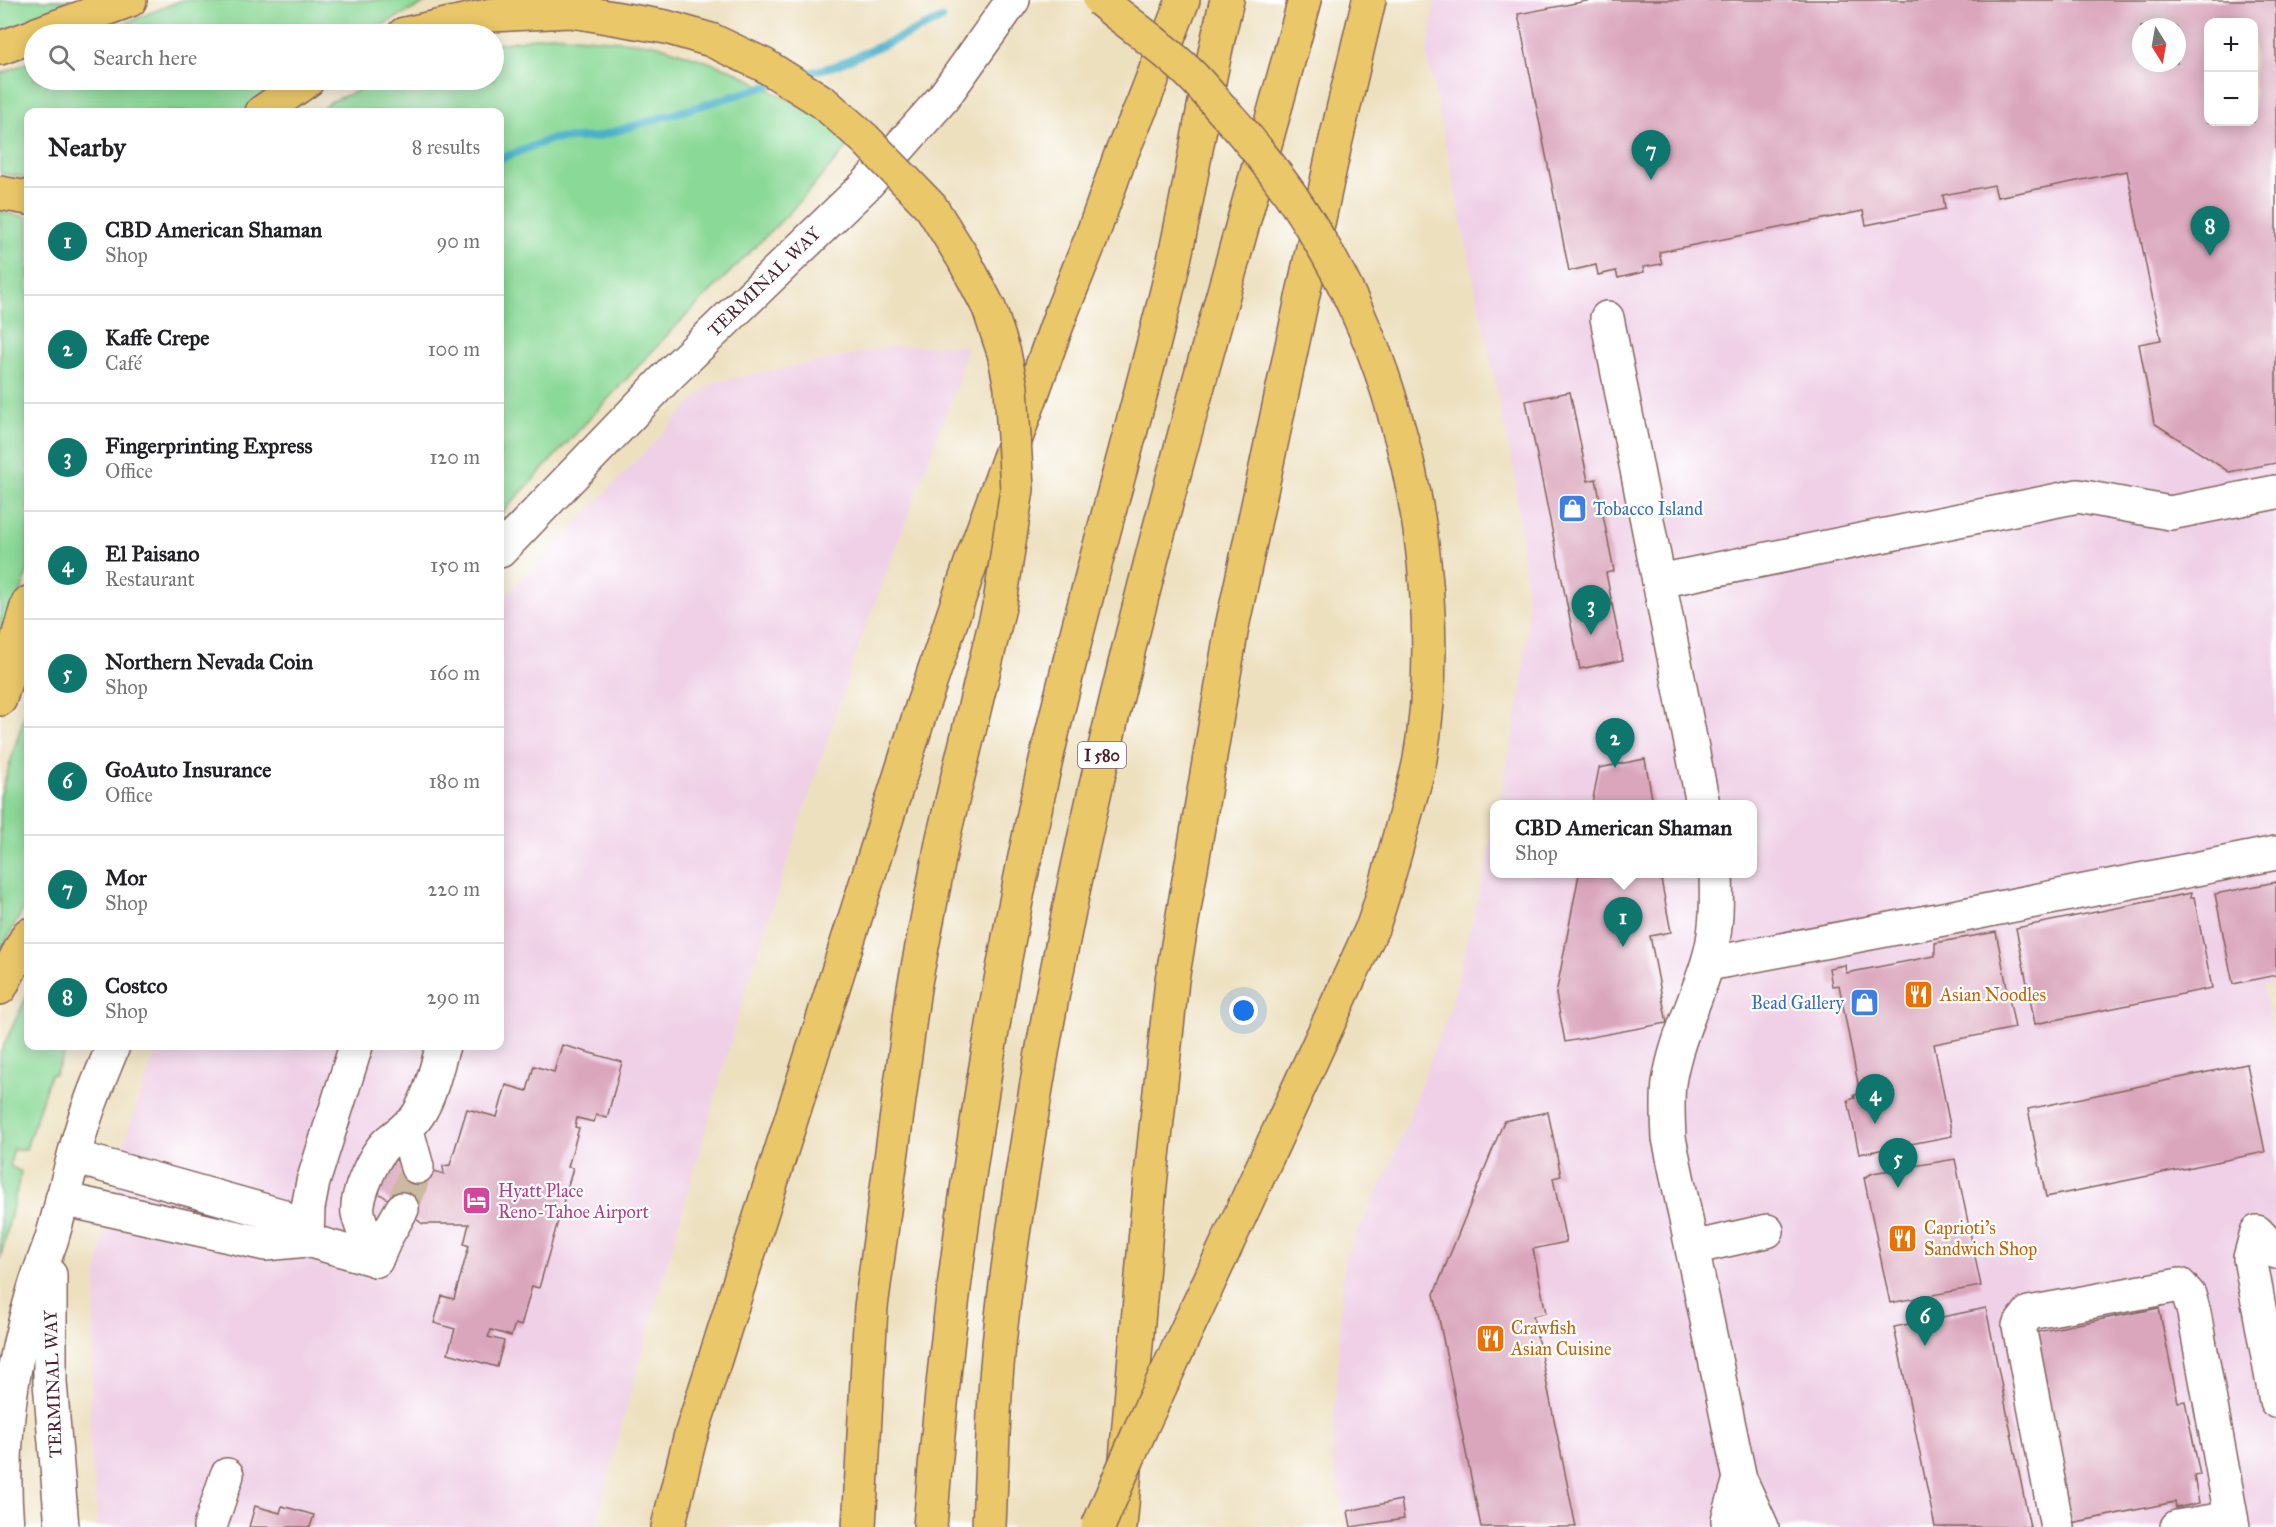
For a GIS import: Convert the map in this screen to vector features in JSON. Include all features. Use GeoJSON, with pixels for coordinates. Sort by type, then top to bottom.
{"type":"FeatureCollection","features":[{"type":"Feature","properties":{"kind":"main road"},"geometry":{"type":"LineString","coordinates":[[66,24],[130,0]]}},
{"type":"Feature","properties":{"kind":"main road"},"geometry":{"type":"LineString","coordinates":[[1098,1527],[1141,1428],[1373,926],[1388,884],[1420,759],[1428,653],[1424,557],[1415,495],[1395,416],[1368,335],[1340,277],[1298,204],[1245,133],[1185,69],[1100,0]]}},
{"type":"Feature","properties":{"kind":"main road"},"geometry":{"type":"LineString","coordinates":[[668,1527],[690,1438],[922,707],[974,554],[1062,311],[1183,0]]}},
{"type":"Feature","properties":{"kind":"main road","name":"I 580"},"geometry":{"type":"LineString","coordinates":[[930,1527],[950,1314],[964,1209],[982,1091],[1016,902],[1038,796],[1075,643],[1166,295],[1227,0]]}},
{"type":"Feature","properties":{"kind":"main road","name":"I 580"},"geometry":{"type":"LineString","coordinates":[[989,1527],[996,1376],[1009,1269],[1039,1066],[1076,871],[1113,708],[1153,552],[1305,0]]}},
{"type":"Feature","properties":{"kind":"main road"},"geometry":{"type":"LineString","coordinates":[[1120,1527],[1150,1185],[1172,980],[1232,627],[1332,156],[1369,0]]}},
{"type":"Feature","properties":{"kind":"main road"},"geometry":{"type":"LineString","coordinates":[[449,24],[491,15],[570,11],[666,27],[711,40],[764,65],[823,102],[866,139],[931,207],[963,258],[989,308],[1004,353],[1011,387],[1017,489],[1000,603],[943,838],[914,988],[871,1307],[860,1527]]}},
{"type":"Feature","properties":{"kind":"main road"},"geometry":{"type":"LineString","coordinates":[[0,48],[24,39]]}},
{"type":"Feature","properties":{"kind":"main road"},"geometry":{"type":"LineString","coordinates":[[268,108],[294,90]]}},
{"type":"Feature","properties":{"kind":"main road"},"geometry":{"type":"LineString","coordinates":[[0,193],[24,197]]}},
{"type":"Feature","properties":{"kind":"main road"},"geometry":{"type":"LineString","coordinates":[[0,699],[24,617]]}},
{"type":"Feature","properties":{"kind":"main road"},"geometry":{"type":"LineString","coordinates":[[0,988],[24,943]]}},
{"type":"Feature","properties":{"kind":"street","name":"TERMINAL WAY"},"geometry":{"type":"LineString","coordinates":[[504,547],[678,366],[866,185],[943,98],[1013,0]]}},
{"type":"Feature","properties":{"kind":"street"},"geometry":{"type":"LineString","coordinates":[[1607,318],[1702,800]]}},
{"type":"Feature","properties":{"kind":"street"},"geometry":{"type":"LineString","coordinates":[[1659,581],[2078,496],[2170,513],[2276,492]]}},
{"type":"Feature","properties":{"kind":"street"},"geometry":{"type":"LineString","coordinates":[[1708,964],[2276,853]]}},
{"type":"Feature","properties":{"kind":"street"},"geometry":{"type":"LineString","coordinates":[[1716,878],[1715,928],[1708,964],[1678,1048],[1669,1082],[1667,1107],[1669,1138],[1740,1479],[1762,1527]]}},
{"type":"Feature","properties":{"kind":"street","name":"TERMINAL WAY"},"geometry":{"type":"LineString","coordinates":[[7,1527],[4,1457],[10,1392],[22,1330],[51,1240],[82,1128],[111,1050]]}},
{"type":"Feature","properties":{"kind":"street"},"geometry":{"type":"LineString","coordinates":[[307,1240],[308,1208],[313,1182],[355,1050]]}},
{"type":"Feature","properties":{"kind":"street"},"geometry":{"type":"LineString","coordinates":[[376,1260],[357,1210],[362,1190],[373,1162],[386,1144],[418,1115],[427,1097],[442,1050]]}},
{"type":"Feature","properties":{"kind":"street"},"geometry":{"type":"LineString","coordinates":[[406,1127],[417,1167]]}},
{"type":"Feature","properties":{"kind":"street"},"geometry":{"type":"LineString","coordinates":[[74,1157],[280,1215],[307,1240]]}},
{"type":"Feature","properties":{"kind":"street"},"geometry":{"type":"LineString","coordinates":[[62,1199],[265,1244],[307,1240],[376,1260]]}},
{"type":"Feature","properties":{"kind":"street"},"geometry":{"type":"LineString","coordinates":[[376,1260],[402,1209]]}},
{"type":"Feature","properties":{"kind":"street"},"geometry":{"type":"LineString","coordinates":[[1692,1248],[1767,1231]]}},
{"type":"Feature","properties":{"kind":"street"},"geometry":{"type":"LineString","coordinates":[[2276,1252],[2257,1232],[2250,1258],[2276,1401]]}},
{"type":"Feature","properties":{"kind":"street","name":"TERMINAL WAY"},"geometry":{"type":"LineString","coordinates":[[51,1240],[50,1382],[62,1527]]}},
{"type":"Feature","properties":{"kind":"street"},"geometry":{"type":"LineString","coordinates":[[2057,1527],[2019,1326],[2029,1313],[2180,1285],[2189,1295],[2232,1522],[2177,1527]]}},
{"type":"Feature","properties":{"kind":"street"},"geometry":{"type":"LineString","coordinates":[[210,1527],[227,1474]]}},
{"type":"Feature","properties":{"kind":"street"},"geometry":{"type":"LineString","coordinates":[[1729,1527],[1728,1520],[1740,1479]]}},
{"type":"Feature","properties":{"kind":"shaded area"},"geometry":{"type":"Polygon","coordinates":[[[1435,0],[2276,0],[2276,983],[2263,986],[2276,1053],[2276,1527],[1347,1527],[1332,1460],[1344,1259],[1388,1171],[1451,1006],[1490,849],[1490,878],[1757,878],[1757,800],[1500,800],[1522,690],[1528,611],[1515,478],[1427,55],[1435,0]]]}},
{"type":"Feature","properties":{"kind":"shaded area"},"geometry":{"type":"Polygon","coordinates":[[[895,346],[967,346],[958,381],[852,665],[747,985],[621,1427],[596,1527],[98,1527],[89,1435],[96,1276],[123,1146],[157,1050],[504,1050],[504,598],[711,383],[895,346]]]}},
{"type":"Feature","properties":{"kind":"green space"},"geometry":{"type":"Polygon","coordinates":[[[0,0],[83,0],[0,33],[0,0]]]}},
{"type":"Feature","properties":{"kind":"green space"},"geometry":{"type":"Polygon","coordinates":[[[182,0],[431,0],[384,24],[123,24],[182,0]]]}},
{"type":"Feature","properties":{"kind":"green space"},"geometry":{"type":"Polygon","coordinates":[[[551,35],[655,44],[732,70],[820,116],[851,143],[791,211],[672,330],[504,511],[504,108],[323,108],[330,102],[359,90],[504,90],[504,43],[551,35]]]}},
{"type":"Feature","properties":{"kind":"green space"},"geometry":{"type":"Polygon","coordinates":[[[24,64],[24,90],[270,90],[247,108],[24,108],[24,177],[0,173],[0,74],[24,64]]]}},
{"type":"Feature","properties":{"kind":"green space"},"geometry":{"type":"Polygon","coordinates":[[[0,212],[24,216],[24,582],[0,668],[0,212]]]}},
{"type":"Feature","properties":{"kind":"green space"},"geometry":{"type":"Polygon","coordinates":[[[24,717],[24,907],[0,952],[0,796],[24,717]]]}},
{"type":"Feature","properties":{"kind":"green space"},"geometry":{"type":"Polygon","coordinates":[[[24,1002],[24,1050],[66,1050],[55,1074],[50,1075],[26,1149],[13,1149],[10,1166],[21,1172],[0,1260],[0,1053],[24,1002]]]}},
{"type":"Feature","properties":{"kind":"building"},"geometry":{"type":"Polygon","coordinates":[[[1592,0],[2276,0],[2276,463],[2229,472],[2154,423],[2139,344],[2161,340],[2127,171],[1997,197],[1994,185],[1943,195],[1945,209],[1866,225],[1863,211],[1659,252],[1662,264],[1643,267],[1644,272],[1618,278],[1616,271],[1598,275],[1596,265],[1569,271],[1518,14],[1592,0]]]}},
{"type":"Feature","properties":{"kind":"building"},"geometry":{"type":"Polygon","coordinates":[[[1570,392],[1588,481],[1596,479],[1614,571],[1606,573],[1623,660],[1580,669],[1526,401],[1570,392]]]}},
{"type":"Feature","properties":{"kind":"building"},"geometry":{"type":"Polygon","coordinates":[[[1645,759],[1652,800],[1593,800],[1599,768],[1645,759]]]}},
{"type":"Feature","properties":{"kind":"building"},"geometry":{"type":"Polygon","coordinates":[[[1578,878],[1661,878],[1671,932],[1650,936],[1667,1023],[1565,1042],[1556,994],[1578,878]]]}},
{"type":"Feature","properties":{"kind":"building"},"geometry":{"type":"Polygon","coordinates":[[[2276,882],[2276,975],[2233,984],[2215,894],[2276,882]]]}},
{"type":"Feature","properties":{"kind":"building"},"geometry":{"type":"Polygon","coordinates":[[[2191,893],[2190,898],[2194,897],[2212,988],[2035,1024],[2016,928],[2191,893]]]}},
{"type":"Feature","properties":{"kind":"building"},"geometry":{"type":"Polygon","coordinates":[[[1996,932],[2015,1028],[1934,1044],[1952,1136],[1859,1154],[1848,1100],[1860,1094],[1839,985],[1832,986],[1829,968],[1845,965],[1846,973],[1935,956],[1935,943],[1996,932]]]}},
{"type":"Feature","properties":{"kind":"building","name":"Hyatt Place Reno-Tahoe Airport"},"geometry":{"type":"Polygon","coordinates":[[[562,1045],[622,1062],[607,1118],[596,1115],[594,1122],[577,1118],[575,1127],[579,1128],[568,1167],[573,1168],[539,1288],[532,1286],[521,1326],[515,1324],[511,1336],[491,1330],[488,1337],[504,1341],[497,1367],[448,1353],[455,1329],[434,1323],[442,1296],[454,1299],[469,1246],[464,1244],[469,1224],[423,1224],[379,1193],[389,1158],[444,1174],[443,1166],[450,1165],[467,1109],[497,1117],[506,1085],[527,1091],[534,1066],[554,1072],[562,1045]]]}},
{"type":"Feature","properties":{"kind":"building"},"geometry":{"type":"Polygon","coordinates":[[[2247,1064],[2265,1152],[2046,1197],[2028,1109],[2247,1064]]]}},
{"type":"Feature","properties":{"kind":"building","name":"Crawfish Asian Cuisine"},"geometry":{"type":"Polygon","coordinates":[[[1548,1112],[1561,1176],[1553,1178],[1566,1242],[1533,1249],[1546,1313],[1533,1316],[1576,1527],[1481,1527],[1434,1294],[1504,1121],[1548,1112]]]}},
{"type":"Feature","properties":{"kind":"building"},"geometry":{"type":"Polygon","coordinates":[[[1955,1159],[1981,1286],[1890,1303],[1864,1178],[1873,1173],[1955,1159]]]}},
{"type":"Feature","properties":{"kind":"building"},"geometry":{"type":"Polygon","coordinates":[[[1986,1308],[2030,1527],[1935,1527],[1894,1327],[1986,1308]]]}},
{"type":"Feature","properties":{"kind":"building"},"geometry":{"type":"Polygon","coordinates":[[[2159,1308],[2178,1402],[2185,1401],[2200,1475],[2194,1476],[2199,1503],[2176,1508],[2175,1502],[2071,1523],[2032,1333],[2159,1308]]]}},
{"type":"Feature","properties":{"kind":"building"},"geometry":{"type":"Polygon","coordinates":[[[1401,1500],[1404,1519],[1351,1527],[1348,1511],[1401,1500]]]}},
{"type":"Feature","properties":{"kind":"building"},"geometry":{"type":"Polygon","coordinates":[[[255,1506],[280,1513],[282,1506],[314,1515],[310,1527],[249,1527],[255,1506]]]}},
{"type":"Feature","properties":{"kind":"waterway"},"geometry":{"type":"LineString","coordinates":[[798,76],[837,65],[942,19]]}},
{"type":"Feature","properties":{"kind":"waterway"},"geometry":{"type":"LineString","coordinates":[[504,157],[551,139],[596,137],[777,83]]}},
{"type":"Feature","properties":{"kind":"tunnel"},"geometry":{"type":"LineString","coordinates":[[402,1209],[417,1167]]}},
{"type":"Feature","properties":{"kind":"place","name":"Mor"},"geometry":{"type":"Point","coordinates":[1651,180]}},
{"type":"Feature","properties":{"kind":"place","name":"Costco"},"geometry":{"type":"Point","coordinates":[2210,256]}},
{"type":"Feature","properties":{"kind":"place","name":"Tobacco Island"},"geometry":{"type":"Point","coordinates":[1572,509]}},
{"type":"Feature","properties":{"kind":"place","name":"Fingerprinting Express"},"geometry":{"type":"Point","coordinates":[1591,635]}},
{"type":"Feature","properties":{"kind":"place","name":"Kaffe Crepe"},"geometry":{"type":"Point","coordinates":[1615,768]}},
{"type":"Feature","properties":{"kind":"place","name":"CBD American Shaman"},"geometry":{"type":"Point","coordinates":[1623,947]}},
{"type":"Feature","properties":{"kind":"place","name":"Asian Noodles"},"geometry":{"type":"Point","coordinates":[1919,995]}},
{"type":"Feature","properties":{"kind":"place","name":"Bead Gallery"},"geometry":{"type":"Point","coordinates":[1865,1003]}},
{"type":"Feature","properties":{"kind":"place","name":"El Paisano"},"geometry":{"type":"Point","coordinates":[1875,1124]}},
{"type":"Feature","properties":{"kind":"place","name":"Northern Nevada Coin"},"geometry":{"type":"Point","coordinates":[1898,1188]}},
{"type":"Feature","properties":{"kind":"place","name":"Hyatt Place Reno-Tahoe Airport"},"geometry":{"type":"Point","coordinates":[477,1201]}},
{"type":"Feature","properties":{"kind":"place","name":"Caprioti's Sandwich Shop"},"geometry":{"type":"Point","coordinates":[1903,1238]}},
{"type":"Feature","properties":{"kind":"place","name":"Crawfish Asian Cuisine"},"geometry":{"type":"Point","coordinates":[1490,1338]}},
{"type":"Feature","properties":{"kind":"place","name":"GoAuto Insurance"},"geometry":{"type":"Point","coordinates":[1925,1346]}}]}
